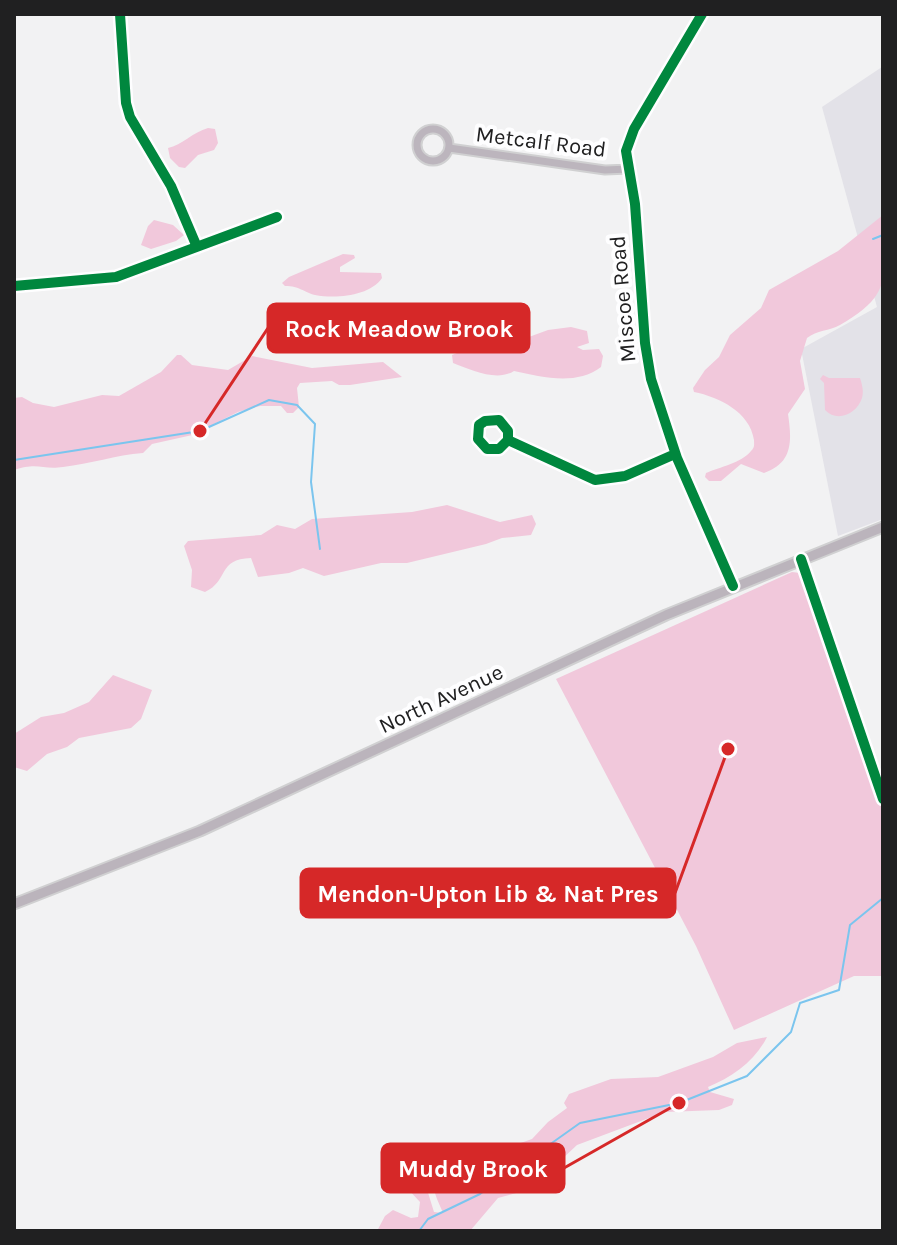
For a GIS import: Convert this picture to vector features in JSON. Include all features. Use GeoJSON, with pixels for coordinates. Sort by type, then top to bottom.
{"type":"FeatureCollection","features":[{"type":"Feature","properties":{"kind":"main road","name":"North Avenue"},"geometry":{"type":"LineString","coordinates":[[14,904],[200,831],[733,586],[883,527]]}},
{"type":"Feature","properties":{"kind":"street"},"geometry":{"type":"LineString","coordinates":[[120,14],[129,112],[173,191],[197,247]]}},
{"type":"Feature","properties":{"kind":"street","name":"Miscoe Road"},"geometry":{"type":"LineString","coordinates":[[702,14],[634,129],[627,147],[635,204],[646,352],[657,402],[675,454],[733,586]]}},
{"type":"Feature","properties":{"kind":"street","name":"Metcalf Road"},"geometry":{"type":"LineString","coordinates":[[436,129],[448,138],[449,148],[440,160],[430,161],[418,150],[418,140],[426,130],[436,129]]}},
{"type":"Feature","properties":{"kind":"street","name":"Metcalf Road"},"geometry":{"type":"LineString","coordinates":[[449,148],[605,170],[629,169]]}},
{"type":"Feature","properties":{"kind":"street"},"geometry":{"type":"LineString","coordinates":[[14,286],[116,277],[277,217]]}},
{"type":"Feature","properties":{"kind":"street"},"geometry":{"type":"LineString","coordinates":[[499,420],[508,431],[508,440],[499,449],[487,449],[478,439],[479,425],[485,421],[499,420]]}},
{"type":"Feature","properties":{"kind":"street"},"geometry":{"type":"LineString","coordinates":[[508,440],[595,480],[625,476],[675,454]]}},
{"type":"Feature","properties":{"kind":"street"},"geometry":{"type":"LineString","coordinates":[[801,559],[883,799]]}},
{"type":"Feature","properties":{"kind":"shaded area"},"geometry":{"type":"Polygon","coordinates":[[[882,67],[883,519],[838,536],[801,349],[877,307],[822,107],[882,67]]]}},
{"type":"Feature","properties":{"kind":"shaded area"},"geometry":{"type":"Polygon","coordinates":[[[208,128],[215,129],[218,143],[214,150],[198,155],[185,168],[179,167],[170,158],[168,148],[208,128]]]}},
{"type":"Feature","properties":{"kind":"shaded area"},"geometry":{"type":"Polygon","coordinates":[[[883,215],[884,266],[879,291],[871,302],[840,325],[807,338],[800,361],[805,389],[788,414],[790,442],[785,457],[774,469],[764,473],[741,464],[721,481],[709,481],[706,473],[742,459],[753,448],[754,440],[746,421],[732,407],[694,392],[693,388],[719,357],[730,335],[761,308],[769,290],[838,251],[883,215]]]}},
{"type":"Feature","properties":{"kind":"shaded area"},"geometry":{"type":"Polygon","coordinates":[[[154,220],[173,225],[184,235],[151,249],[141,245],[148,226],[154,220]]]}},
{"type":"Feature","properties":{"kind":"shaded area"},"geometry":{"type":"Polygon","coordinates":[[[343,254],[354,255],[355,258],[340,267],[340,272],[381,273],[382,278],[369,289],[333,297],[315,295],[282,283],[289,277],[343,254]]]}},
{"type":"Feature","properties":{"kind":"shaded area"},"geometry":{"type":"Polygon","coordinates":[[[571,327],[587,331],[589,343],[577,347],[583,350],[599,349],[603,356],[601,367],[591,373],[570,378],[514,371],[492,375],[453,363],[452,355],[486,341],[518,341],[548,330],[571,327]]]}},
{"type":"Feature","properties":{"kind":"shaded area"},"geometry":{"type":"Polygon","coordinates":[[[177,355],[192,365],[228,370],[252,356],[312,368],[383,362],[402,377],[350,385],[332,381],[300,383],[297,388],[299,407],[293,413],[287,413],[281,406],[260,406],[238,412],[212,425],[206,432],[152,444],[143,453],[63,467],[14,470],[14,398],[22,397],[33,403],[54,407],[102,395],[119,396],[161,372],[177,355]]]}},
{"type":"Feature","properties":{"kind":"shaded area"},"geometry":{"type":"Polygon","coordinates":[[[823,375],[829,378],[860,378],[863,395],[856,408],[841,416],[825,410],[824,383],[820,379],[823,375]]]}},
{"type":"Feature","properties":{"kind":"shaded area"},"geometry":{"type":"Polygon","coordinates":[[[447,505],[500,522],[532,515],[536,524],[531,535],[502,538],[407,563],[381,563],[324,576],[303,568],[258,577],[251,558],[240,559],[228,566],[218,582],[205,592],[191,587],[192,570],[184,546],[188,541],[261,535],[277,525],[295,529],[312,519],[412,512],[447,505]]]}},
{"type":"Feature","properties":{"kind":"shaded area"},"geometry":{"type":"Polygon","coordinates":[[[792,572],[805,577],[883,807],[883,976],[854,976],[734,1030],[696,946],[556,679],[792,572]]]}},
{"type":"Feature","properties":{"kind":"shaded area"},"geometry":{"type":"Polygon","coordinates":[[[113,675],[152,690],[141,719],[131,728],[79,738],[67,747],[47,754],[27,771],[14,767],[14,734],[41,717],[64,713],[89,702],[113,675]]]}},
{"type":"Feature","properties":{"kind":"shaded area"},"geometry":{"type":"Polygon","coordinates":[[[767,1037],[756,1054],[742,1067],[708,1087],[710,1092],[734,1099],[732,1105],[719,1110],[665,1112],[577,1145],[546,1174],[520,1192],[498,1198],[470,1231],[377,1231],[385,1216],[393,1210],[411,1218],[418,1217],[420,1202],[407,1188],[415,1180],[425,1183],[434,1212],[443,1213],[434,1188],[437,1173],[532,1139],[567,1108],[564,1103],[569,1094],[611,1079],[658,1077],[713,1057],[737,1043],[767,1037]]]}},
{"type":"Feature","properties":{"kind":"waterway"},"geometry":{"type":"LineString","coordinates":[[873,239],[883,235]]}},
{"type":"Feature","properties":{"kind":"waterway"},"geometry":{"type":"LineString","coordinates":[[14,460],[200,431],[269,400],[297,405],[315,424],[311,482],[320,549]]}},
{"type":"Feature","properties":{"kind":"waterway"},"geometry":{"type":"LineString","coordinates":[[419,1231],[428,1219],[480,1194],[580,1123],[679,1103],[747,1076],[791,1032],[800,1003],[839,990],[850,925],[883,898]]}},
{"type":"Feature","properties":{"kind":"cycle path"},"geometry":{"type":"LineString","coordinates":[[120,14],[126,103],[130,117],[171,186],[197,247]]}},
{"type":"Feature","properties":{"kind":"cycle path"},"geometry":{"type":"LineString","coordinates":[[702,14],[634,129],[626,151],[635,204],[645,343],[651,379],[677,458],[733,586]]}},
{"type":"Feature","properties":{"kind":"cycle path"},"geometry":{"type":"LineString","coordinates":[[14,286],[116,277],[277,217]]}},
{"type":"Feature","properties":{"kind":"cycle path"},"geometry":{"type":"LineString","coordinates":[[508,440],[499,449],[487,449],[478,439],[479,425],[485,421],[499,420],[508,431],[508,440],[595,480],[625,476],[675,454]]}},
{"type":"Feature","properties":{"kind":"cycle path"},"geometry":{"type":"LineString","coordinates":[[801,559],[883,799]]}},
{"type":"Feature","properties":{"kind":"place","name":"Rock Meadow Brook"},"geometry":{"type":"Point","coordinates":[200,431]}},
{"type":"Feature","properties":{"kind":"place","name":"Mendon-Upton Lib & Nat Pres"},"geometry":{"type":"Point","coordinates":[728,749]}},
{"type":"Feature","properties":{"kind":"place","name":"Muddy Brook"},"geometry":{"type":"Point","coordinates":[679,1103]}}]}
